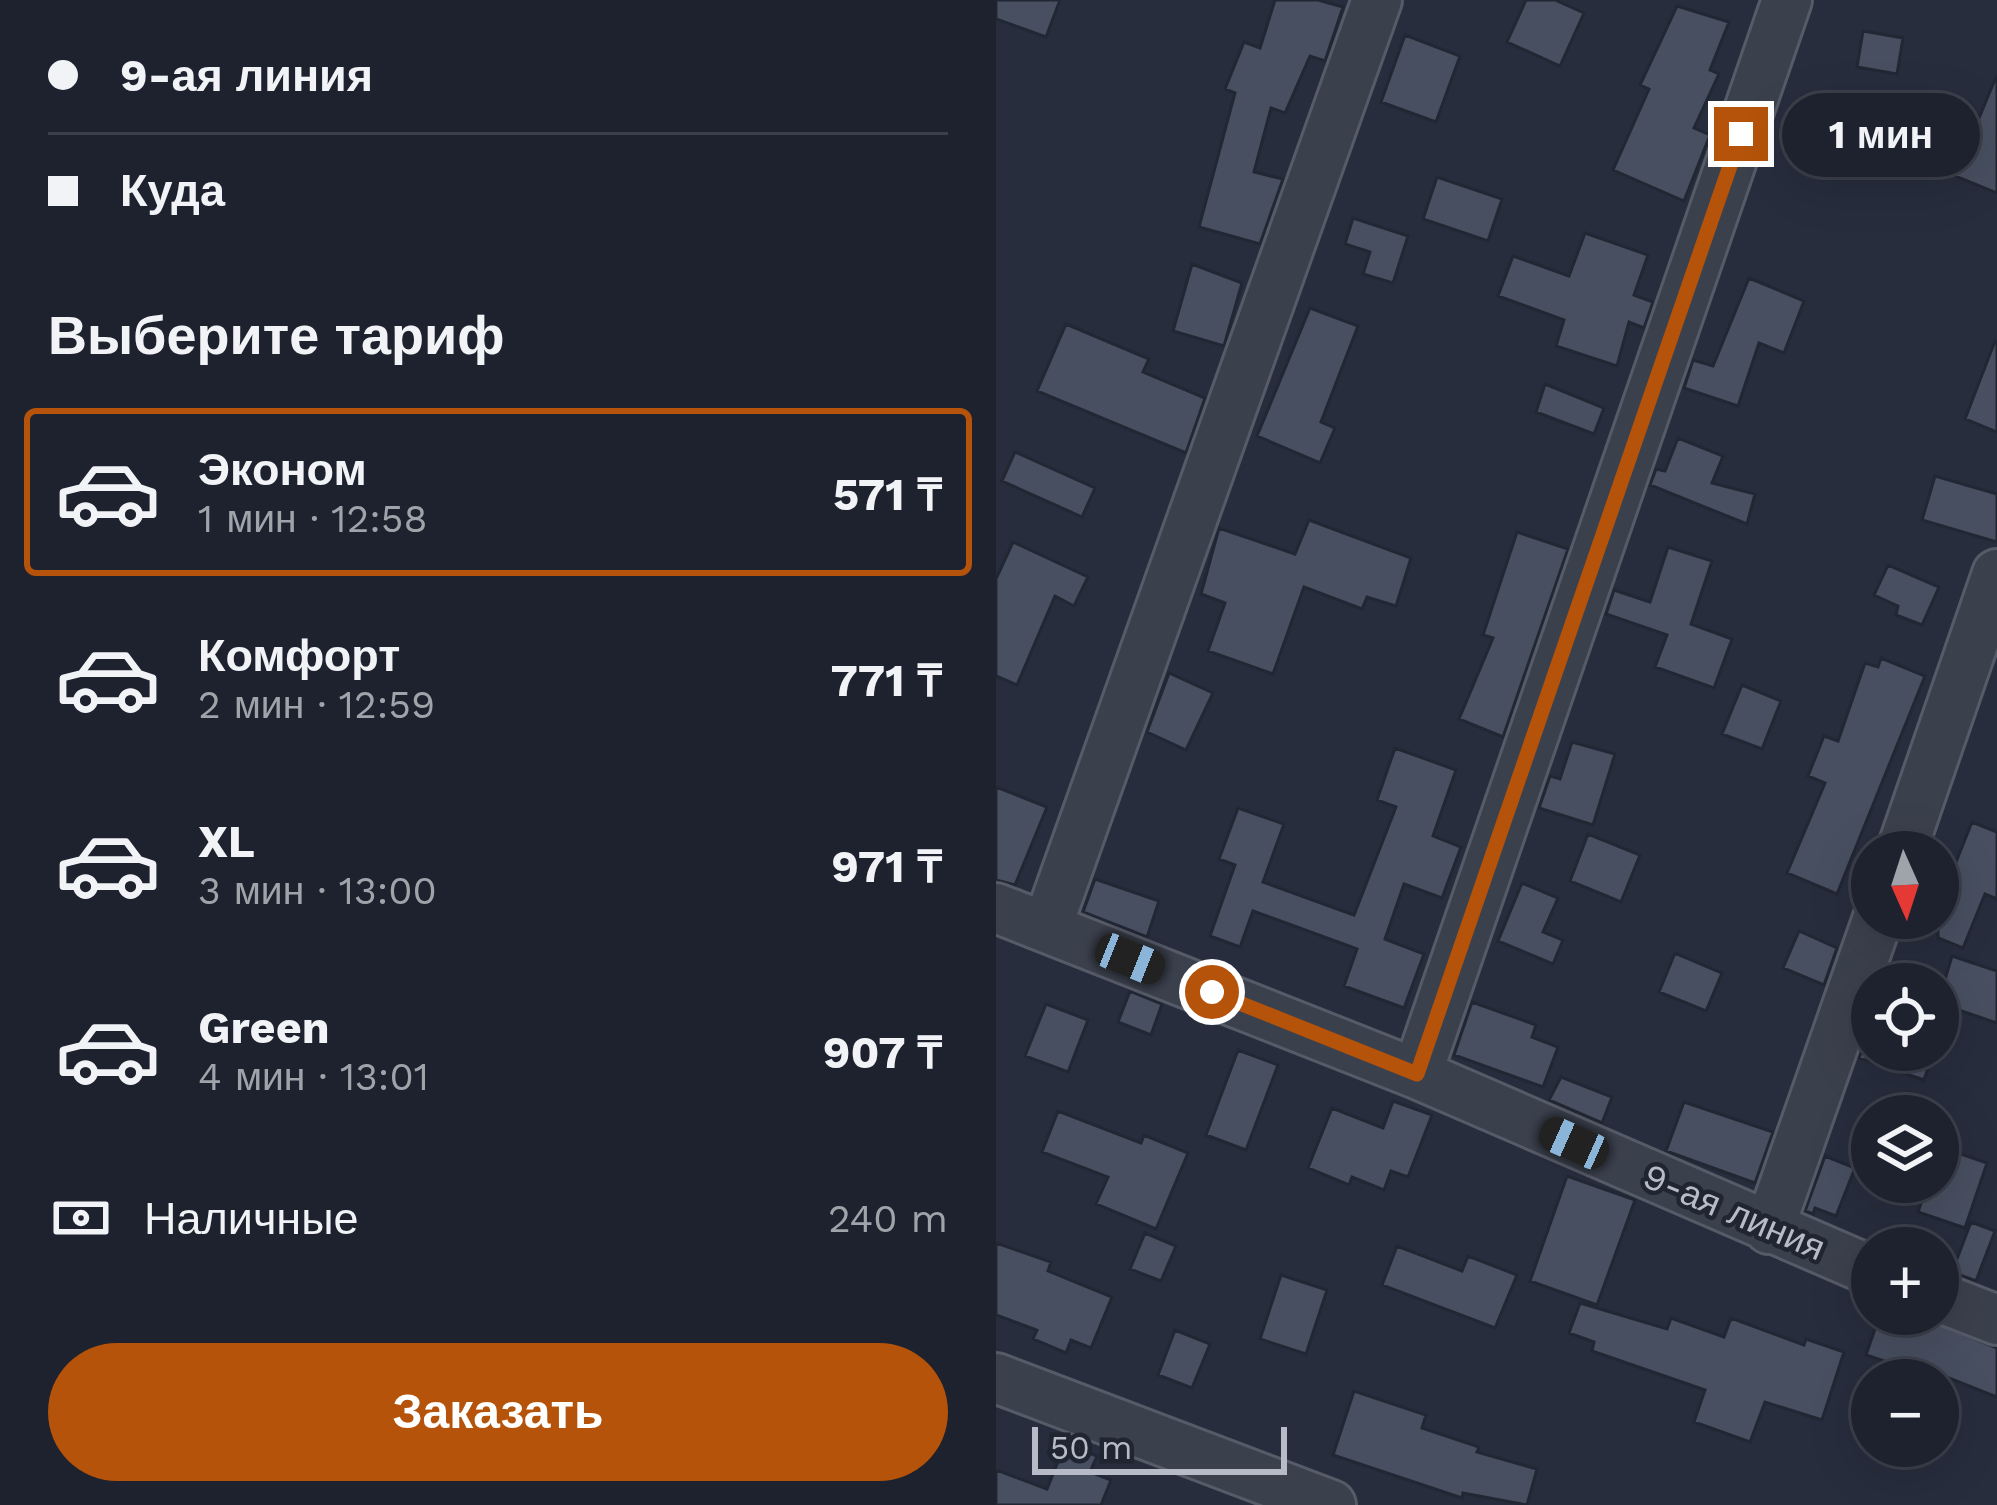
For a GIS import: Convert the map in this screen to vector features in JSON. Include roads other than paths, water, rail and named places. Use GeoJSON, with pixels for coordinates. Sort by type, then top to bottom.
{"type":"FeatureCollection","features":[{"type":"Feature","properties":{"kind":"street"},"geometry":{"type":"LineString","coordinates":[[1047,926],[1377,0]]}},
{"type":"Feature","properties":{"kind":"street"},"geometry":{"type":"LineString","coordinates":[[1417,1074],[1787,0]]}},
{"type":"Feature","properties":{"kind":"street"},"geometry":{"type":"LineString","coordinates":[[1907,831],[1997,574]]}},
{"type":"Feature","properties":{"kind":"street","name":"9-ая линия"},"geometry":{"type":"LineString","coordinates":[[996,908],[1417,1074],[1851,1262]]}},
{"type":"Feature","properties":{"kind":"street"},"geometry":{"type":"LineString","coordinates":[[1769,1229],[1871,939]]}},
{"type":"Feature","properties":{"kind":"street"},"geometry":{"type":"LineString","coordinates":[[1959,1305],[1997,1320]]}},
{"type":"Feature","properties":{"kind":"street"},"geometry":{"type":"LineString","coordinates":[[996,1378],[1331,1505]]}}]}
